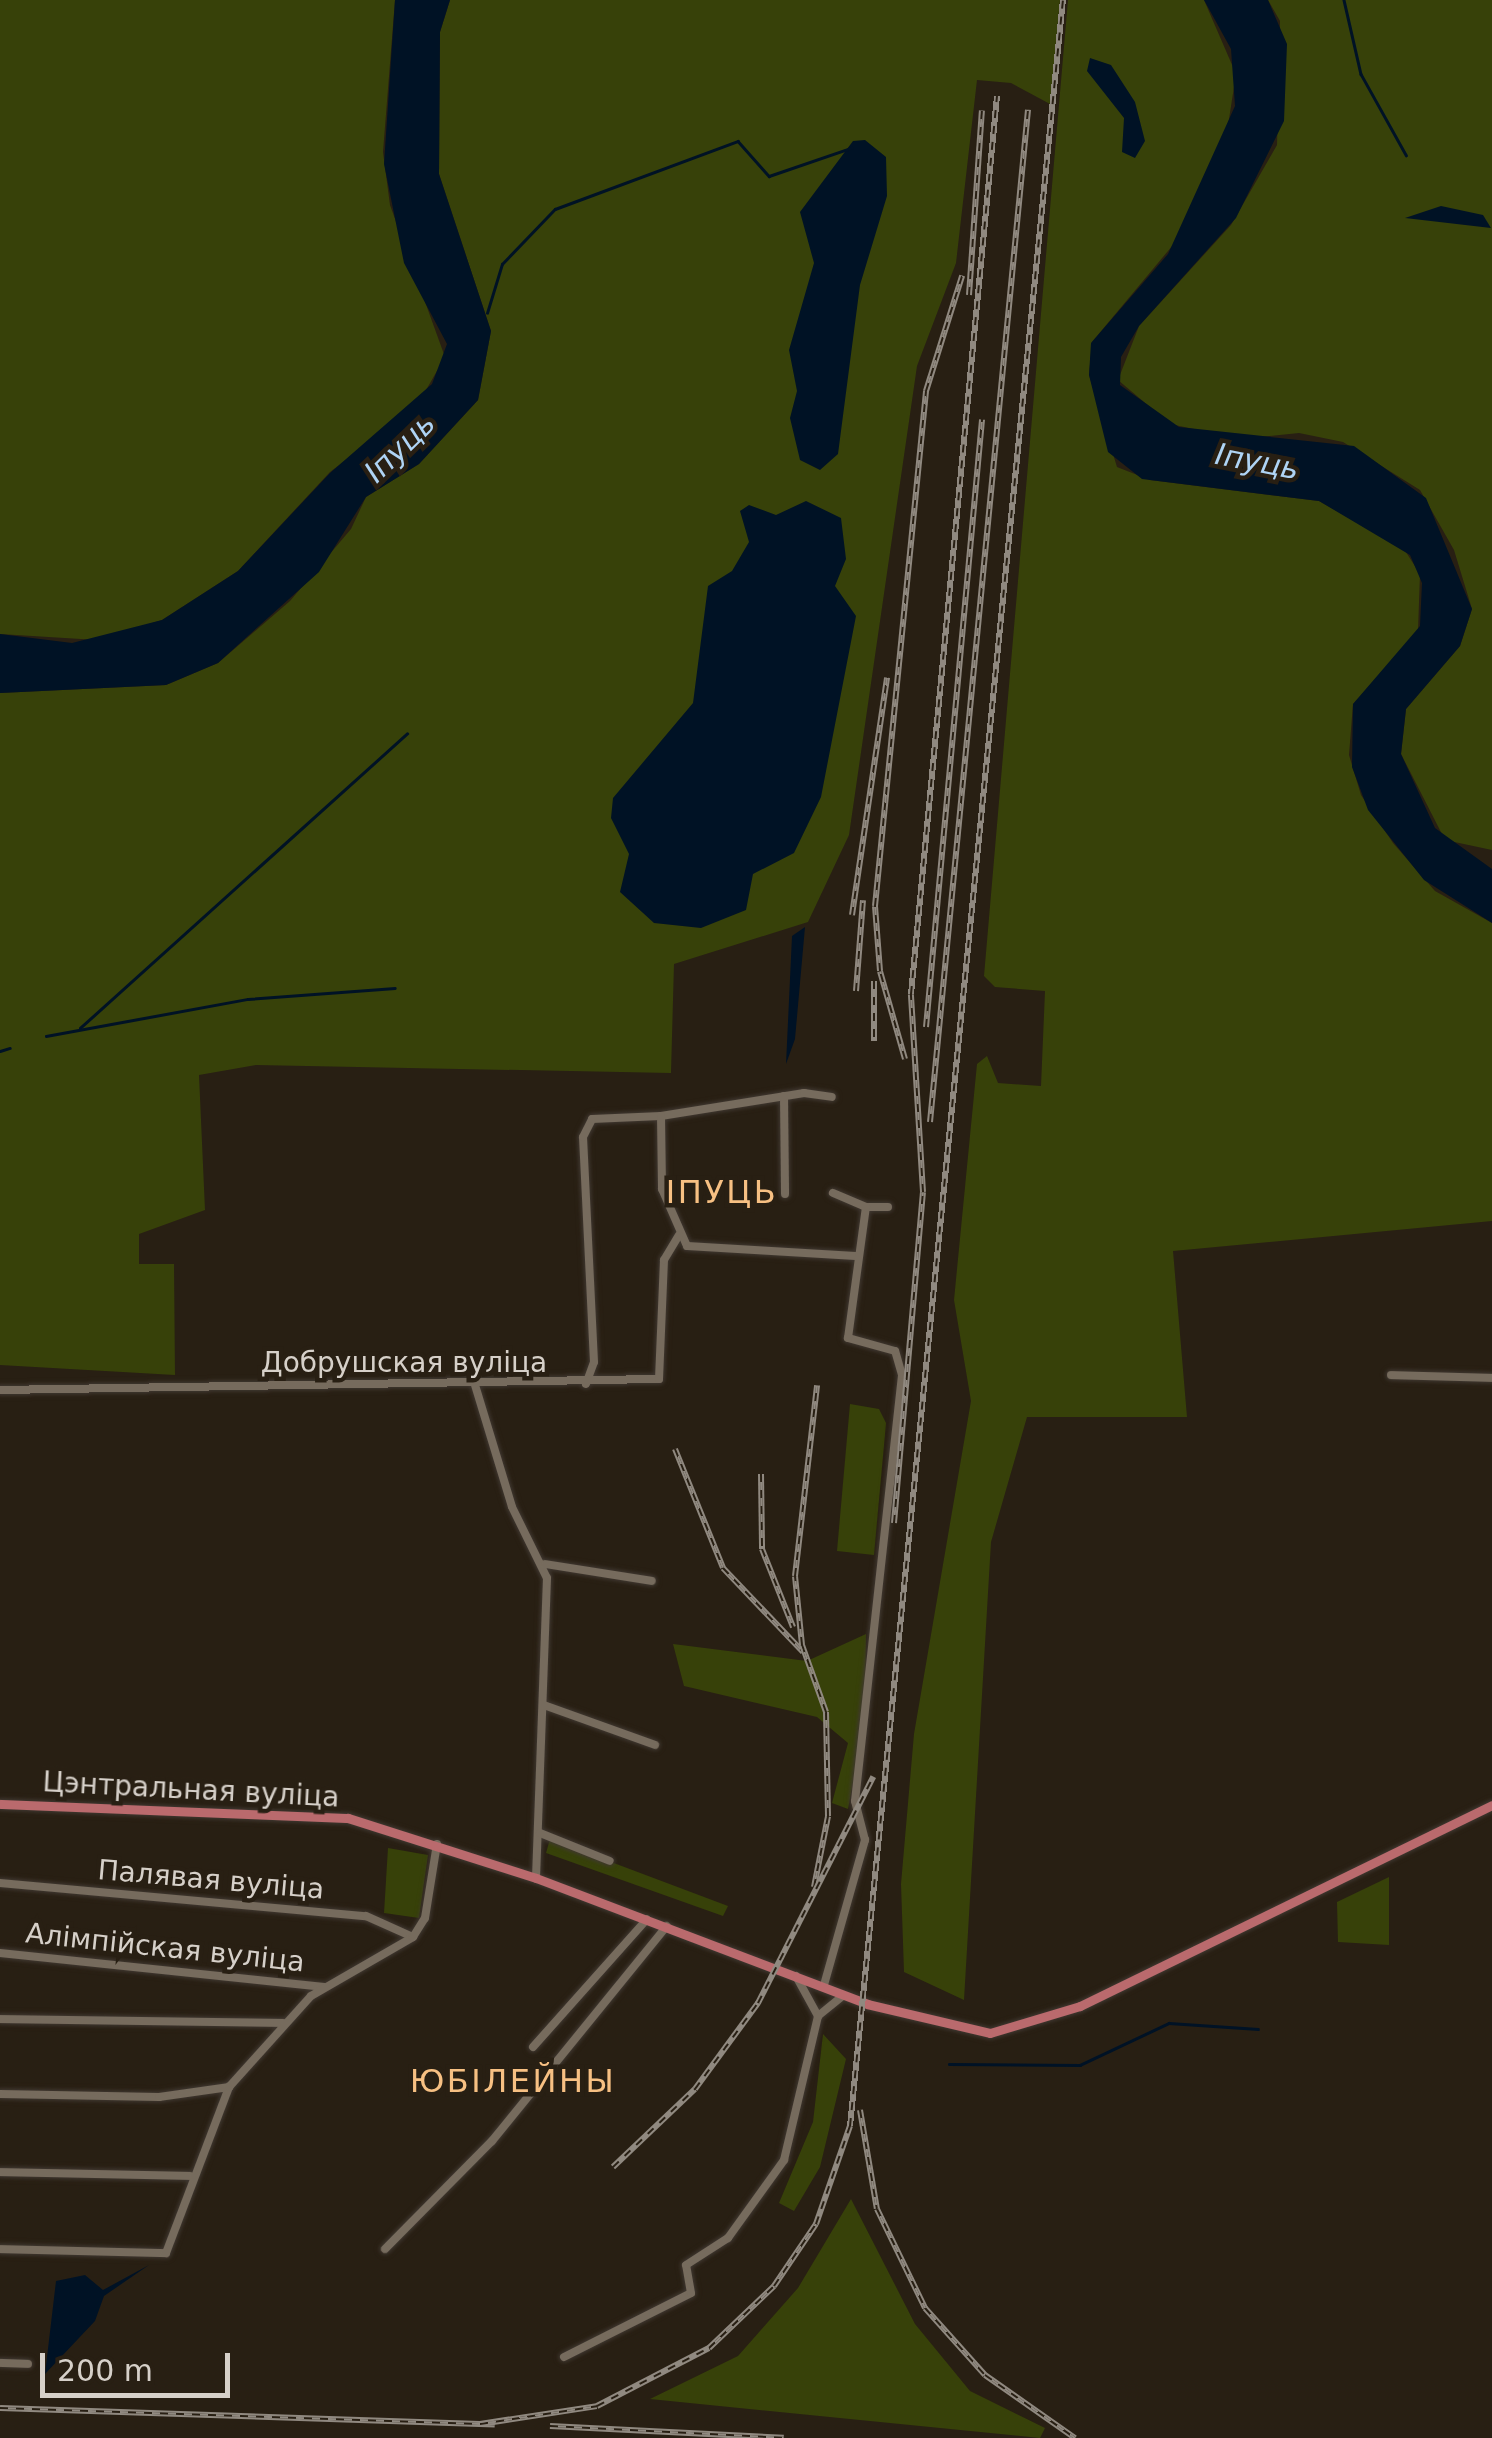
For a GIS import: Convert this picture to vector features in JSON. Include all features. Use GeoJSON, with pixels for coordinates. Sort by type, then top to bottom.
{"type":"FeatureCollection","features":[{"type":"Feature","properties":{"kind":"main road","name":"Цэнтральная вуліца"},"geometry":{"type":"LineString","coordinates":[[0,1804],[306,1814],[437,1843],[795,1973],[844,1995],[949,2029],[1014,2031],[1492,1805]]}},
{"type":"Feature","properties":{"kind":"street"},"geometry":{"type":"LineString","coordinates":[[784,1096],[785,1194]]}},
{"type":"Feature","properties":{"kind":"street"},"geometry":{"type":"LineString","coordinates":[[586,1384],[594,1362],[584,1137],[592,1119],[661,1116],[784,1096],[832,1097]]}},
{"type":"Feature","properties":{"kind":"street"},"geometry":{"type":"LineString","coordinates":[[661,1116],[662,1190],[679,1235],[702,1251],[856,1256]]}},
{"type":"Feature","properties":{"kind":"street"},"geometry":{"type":"LineString","coordinates":[[833,1193],[866,1207],[888,1207]]}},
{"type":"Feature","properties":{"kind":"street"},"geometry":{"type":"LineString","coordinates":[[824,1985],[865,1840],[855,1801],[902,1375],[896,1351],[848,1338],[856,1256],[866,1207]]}},
{"type":"Feature","properties":{"kind":"street","name":"Добрушская вуліца"},"geometry":{"type":"LineString","coordinates":[[0,1390],[586,1384],[659,1379],[664,1260],[679,1235]]}},
{"type":"Feature","properties":{"kind":"street"},"geometry":{"type":"LineString","coordinates":[[1391,1375],[1492,1378]]}},
{"type":"Feature","properties":{"kind":"street"},"geometry":{"type":"LineString","coordinates":[[476,1385],[512,1507],[545,1564],[544,1704],[536,1878]]}},
{"type":"Feature","properties":{"kind":"street"},"geometry":{"type":"LineString","coordinates":[[545,1564],[652,1581]]}},
{"type":"Feature","properties":{"kind":"street"},"geometry":{"type":"LineString","coordinates":[[544,1704],[656,1745]]}},
{"type":"Feature","properties":{"kind":"street"},"geometry":{"type":"LineString","coordinates":[[540,1833],[610,1861]]}},
{"type":"Feature","properties":{"kind":"street"},"geometry":{"type":"LineString","coordinates":[[0,2249],[166,2253],[190,2176],[228,2088],[283,2023],[325,1987],[413,1936],[426,1918],[437,1843]]}},
{"type":"Feature","properties":{"kind":"street","name":"Палявая вуліца"},"geometry":{"type":"LineString","coordinates":[[0,1882],[366,1916],[413,1936]]}},
{"type":"Feature","properties":{"kind":"street"},"geometry":{"type":"LineString","coordinates":[[533,2047],[647,1919]]}},
{"type":"Feature","properties":{"kind":"street"},"geometry":{"type":"LineString","coordinates":[[384,2248],[492,2142],[667,1926]]}},
{"type":"Feature","properties":{"kind":"street","name":"Алімпійская вуліца"},"geometry":{"type":"LineString","coordinates":[[0,1953],[325,1987]]}},
{"type":"Feature","properties":{"kind":"street"},"geometry":{"type":"LineString","coordinates":[[795,1973],[818,2016]]}},
{"type":"Feature","properties":{"kind":"street"},"geometry":{"type":"LineString","coordinates":[[564,2357],[691,2294],[686,2265],[728,2238],[784,2160],[818,2016],[844,1995]]}},
{"type":"Feature","properties":{"kind":"street"},"geometry":{"type":"LineString","coordinates":[[0,2019],[283,2023]]}},
{"type":"Feature","properties":{"kind":"street"},"geometry":{"type":"LineString","coordinates":[[0,2094],[159,2098],[228,2088]]}},
{"type":"Feature","properties":{"kind":"street"},"geometry":{"type":"LineString","coordinates":[[0,2172],[190,2176]]}},
{"type":"Feature","properties":{"kind":"street"},"geometry":{"type":"LineString","coordinates":[[0,2363],[28,2364]]}},
{"type":"Feature","properties":{"kind":"green space"},"geometry":{"type":"Polygon","coordinates":[[[0,0],[395,0],[383,152],[390,205],[445,357],[418,404],[330,472],[238,571],[162,620],[97,640],[0,634],[0,0]]]}},
{"type":"Feature","properties":{"kind":"green space"},"geometry":{"type":"Polygon","coordinates":[[[450,0],[1060,0],[1050,104],[1011,83],[977,80],[956,263],[917,366],[849,835],[808,922],[674,964],[671,1073],[256,1065],[199,1075],[205,1210],[139,1234],[139,1264],[174,1264],[175,1375],[0,1365],[0,693],[166,685],[218,663],[290,601],[351,529],[366,497],[419,464],[478,400],[491,331],[439,174],[440,32],[450,0]]]}},
{"type":"Feature","properties":{"kind":"green space"},"geometry":{"type":"Polygon","coordinates":[[[1068,0],[1204,0],[1236,74],[1227,132],[1173,245],[1092,342],[1089,375],[1117,467],[1150,480],[1319,501],[1404,549],[1420,574],[1418,631],[1353,704],[1349,755],[1361,795],[1393,843],[1435,891],[1492,923],[1492,1221],[1173,1251],[1187,1417],[1027,1417],[991,1542],[964,2000],[904,1972],[901,1884],[914,1734],[971,1401],[954,1300],[977,1064],[987,1056],[998,1083],[1041,1086],[1045,991],[995,987],[984,976],[1068,0]]]}},
{"type":"Feature","properties":{"kind":"green space"},"geometry":{"type":"Polygon","coordinates":[[[1268,0],[1492,0],[1492,850],[1445,840],[1401,754],[1406,709],[1460,646],[1472,609],[1454,550],[1420,490],[1343,442],[1299,433],[1241,439],[1170,424],[1118,380],[1139,326],[1231,225],[1277,145],[1280,21],[1268,0]]]}},
{"type":"Feature","properties":{"kind":"green space"},"geometry":{"type":"Polygon","coordinates":[[[850,1404],[879,1409],[886,1423],[874,1555],[837,1551],[850,1404]]]}},
{"type":"Feature","properties":{"kind":"green space"},"geometry":{"type":"Polygon","coordinates":[[[866,1634],[865,1720],[848,1809],[832,1803],[848,1743],[817,1717],[684,1686],[673,1644],[807,1661],[866,1634]]]}},
{"type":"Feature","properties":{"kind":"green space"},"geometry":{"type":"Polygon","coordinates":[[[550,1839],[728,1906],[723,1916],[546,1853],[550,1839]]]}},
{"type":"Feature","properties":{"kind":"green space"},"geometry":{"type":"Polygon","coordinates":[[[388,1848],[428,1855],[419,1918],[384,1913],[388,1848]]]}},
{"type":"Feature","properties":{"kind":"green space"},"geometry":{"type":"Polygon","coordinates":[[[1389,1877],[1389,1945],[1338,1942],[1337,1902],[1389,1877]]]}},
{"type":"Feature","properties":{"kind":"green space"},"geometry":{"type":"Polygon","coordinates":[[[823,2034],[846,2059],[820,2167],[794,2211],[779,2203],[813,2122],[823,2034]]]}},
{"type":"Feature","properties":{"kind":"green space"},"geometry":{"type":"Polygon","coordinates":[[[851,2199],[915,2324],[970,2391],[1045,2428],[1040,2438],[650,2399],[738,2356],[798,2288],[851,2199]]]}},
{"type":"Feature","properties":{"kind":"water","name":"Іпуць"},"geometry":{"type":"Polygon","coordinates":[[[395,0],[450,0],[440,32],[439,174],[491,331],[478,400],[419,464],[366,497],[319,572],[218,663],[166,685],[0,693],[0,634],[72,643],[162,620],[238,571],[330,473],[432,384],[447,344],[404,263],[384,164],[395,0]]]}},
{"type":"Feature","properties":{"kind":"water","name":"Іпуць"},"geometry":{"type":"Polygon","coordinates":[[[1204,0],[1268,0],[1287,44],[1284,121],[1236,218],[1139,326],[1121,357],[1120,385],[1179,427],[1354,446],[1426,498],[1472,609],[1460,646],[1406,709],[1401,754],[1435,828],[1492,869],[1492,923],[1424,880],[1368,810],[1352,767],[1353,704],[1420,626],[1422,583],[1410,555],[1319,501],[1142,479],[1108,452],[1089,375],[1091,343],[1168,254],[1235,106],[1231,49],[1204,0]]]}},
{"type":"Feature","properties":{"kind":"water"},"geometry":{"type":"Polygon","coordinates":[[[1090,58],[1111,65],[1135,102],[1145,141],[1135,158],[1122,152],[1124,118],[1087,71],[1090,58]]]}},
{"type":"Feature","properties":{"kind":"water"},"geometry":{"type":"Polygon","coordinates":[[[865,140],[886,157],[887,196],[860,285],[838,454],[820,470],[800,460],[790,418],[797,391],[789,350],[814,263],[800,212],[853,141],[865,140]]]}},
{"type":"Feature","properties":{"kind":"water"},"geometry":{"type":"Polygon","coordinates":[[[1441,206],[1483,215],[1491,228],[1405,218],[1441,206]]]}},
{"type":"Feature","properties":{"kind":"water"},"geometry":{"type":"Polygon","coordinates":[[[806,501],[841,518],[846,559],[835,586],[856,616],[821,797],[794,853],[753,874],[746,910],[701,928],[654,923],[620,892],[629,854],[611,818],[613,798],[693,703],[708,586],[732,571],[749,542],[740,511],[749,505],[776,515],[806,501]]]}},
{"type":"Feature","properties":{"kind":"water"},"geometry":{"type":"Polygon","coordinates":[[[805,927],[795,1039],[786,1064],[792,936],[805,927]]]}},
{"type":"Feature","properties":{"kind":"water"},"geometry":{"type":"Polygon","coordinates":[[[149,2265],[104,2296],[95,2321],[45,2374],[56,2281],[85,2275],[103,2290],[149,2265]]]}},
{"type":"Feature","properties":{"kind":"waterway"},"geometry":{"type":"LineString","coordinates":[[1344,0],[1361,74],[1406,155]]}},
{"type":"Feature","properties":{"kind":"waterway"},"geometry":{"type":"LineString","coordinates":[[487,313],[502,264],[555,209],[738,141],[769,176],[851,148]]}},
{"type":"Feature","properties":{"kind":"waterway"},"geometry":{"type":"LineString","coordinates":[[80,1028],[407,734]]}},
{"type":"Feature","properties":{"kind":"waterway"},"geometry":{"type":"LineString","coordinates":[[46,1036],[248,999],[395,988]]}},
{"type":"Feature","properties":{"kind":"waterway"},"geometry":{"type":"LineString","coordinates":[[0,1051],[10,1048]]}},
{"type":"Feature","properties":{"kind":"waterway"},"geometry":{"type":"LineString","coordinates":[[949,2064],[1080,2065],[1169,2023],[1258,2029]]}},
{"type":"Feature","properties":{"kind":"railway"},"geometry":{"type":"LineString","coordinates":[[480,2424],[597,2406],[709,2348],[774,2286],[816,2224],[850,2126],[1063,0]]}},
{"type":"Feature","properties":{"kind":"railway"},"geometry":{"type":"LineString","coordinates":[[894,1523],[923,1192],[911,994],[997,96]]}},
{"type":"Feature","properties":{"kind":"railway"},"geometry":{"type":"LineString","coordinates":[[969,295],[982,110]]}},
{"type":"Feature","properties":{"kind":"railway"},"geometry":{"type":"LineString","coordinates":[[930,1122],[1028,110]]}},
{"type":"Feature","properties":{"kind":"railway"},"geometry":{"type":"LineString","coordinates":[[905,1059],[880,971],[875,906],[926,391],[962,276]]}},
{"type":"Feature","properties":{"kind":"railway"},"geometry":{"type":"LineString","coordinates":[[926,1027],[982,420]]}},
{"type":"Feature","properties":{"kind":"railway"},"geometry":{"type":"LineString","coordinates":[[852,915],[887,678]]}},
{"type":"Feature","properties":{"kind":"railway"},"geometry":{"type":"LineString","coordinates":[[856,991],[863,900]]}},
{"type":"Feature","properties":{"kind":"railway"},"geometry":{"type":"LineString","coordinates":[[874,981],[874,1041]]}},
{"type":"Feature","properties":{"kind":"railway"},"geometry":{"type":"LineString","coordinates":[[814,1887],[828,1816],[826,1712],[802,1645],[795,1576],[817,1385]]}},
{"type":"Feature","properties":{"kind":"railway"},"geometry":{"type":"LineString","coordinates":[[675,1449],[723,1568],[803,1652]]}},
{"type":"Feature","properties":{"kind":"railway"},"geometry":{"type":"LineString","coordinates":[[761,1474],[762,1549],[793,1627]]}},
{"type":"Feature","properties":{"kind":"railway"},"geometry":{"type":"LineString","coordinates":[[613,2167],[695,2089],[758,2003],[873,1777]]}},
{"type":"Feature","properties":{"kind":"railway"},"geometry":{"type":"LineString","coordinates":[[860,2110],[877,2209],[925,2308],[985,2375],[1075,2438]]}},
{"type":"Feature","properties":{"kind":"railway"},"geometry":{"type":"LineString","coordinates":[[0,2408],[495,2424]]}},
{"type":"Feature","properties":{"kind":"railway"},"geometry":{"type":"LineString","coordinates":[[550,2426],[784,2438]]}},
{"type":"Feature","properties":{"kind":"district","name":"ІПУЦЬ"},"geometry":{"type":"Point","coordinates":[722,1192]}},
{"type":"Feature","properties":{"kind":"district","name":"ЮБІЛЕЙНЫ"},"geometry":{"type":"Point","coordinates":[513,2081]}}]}
